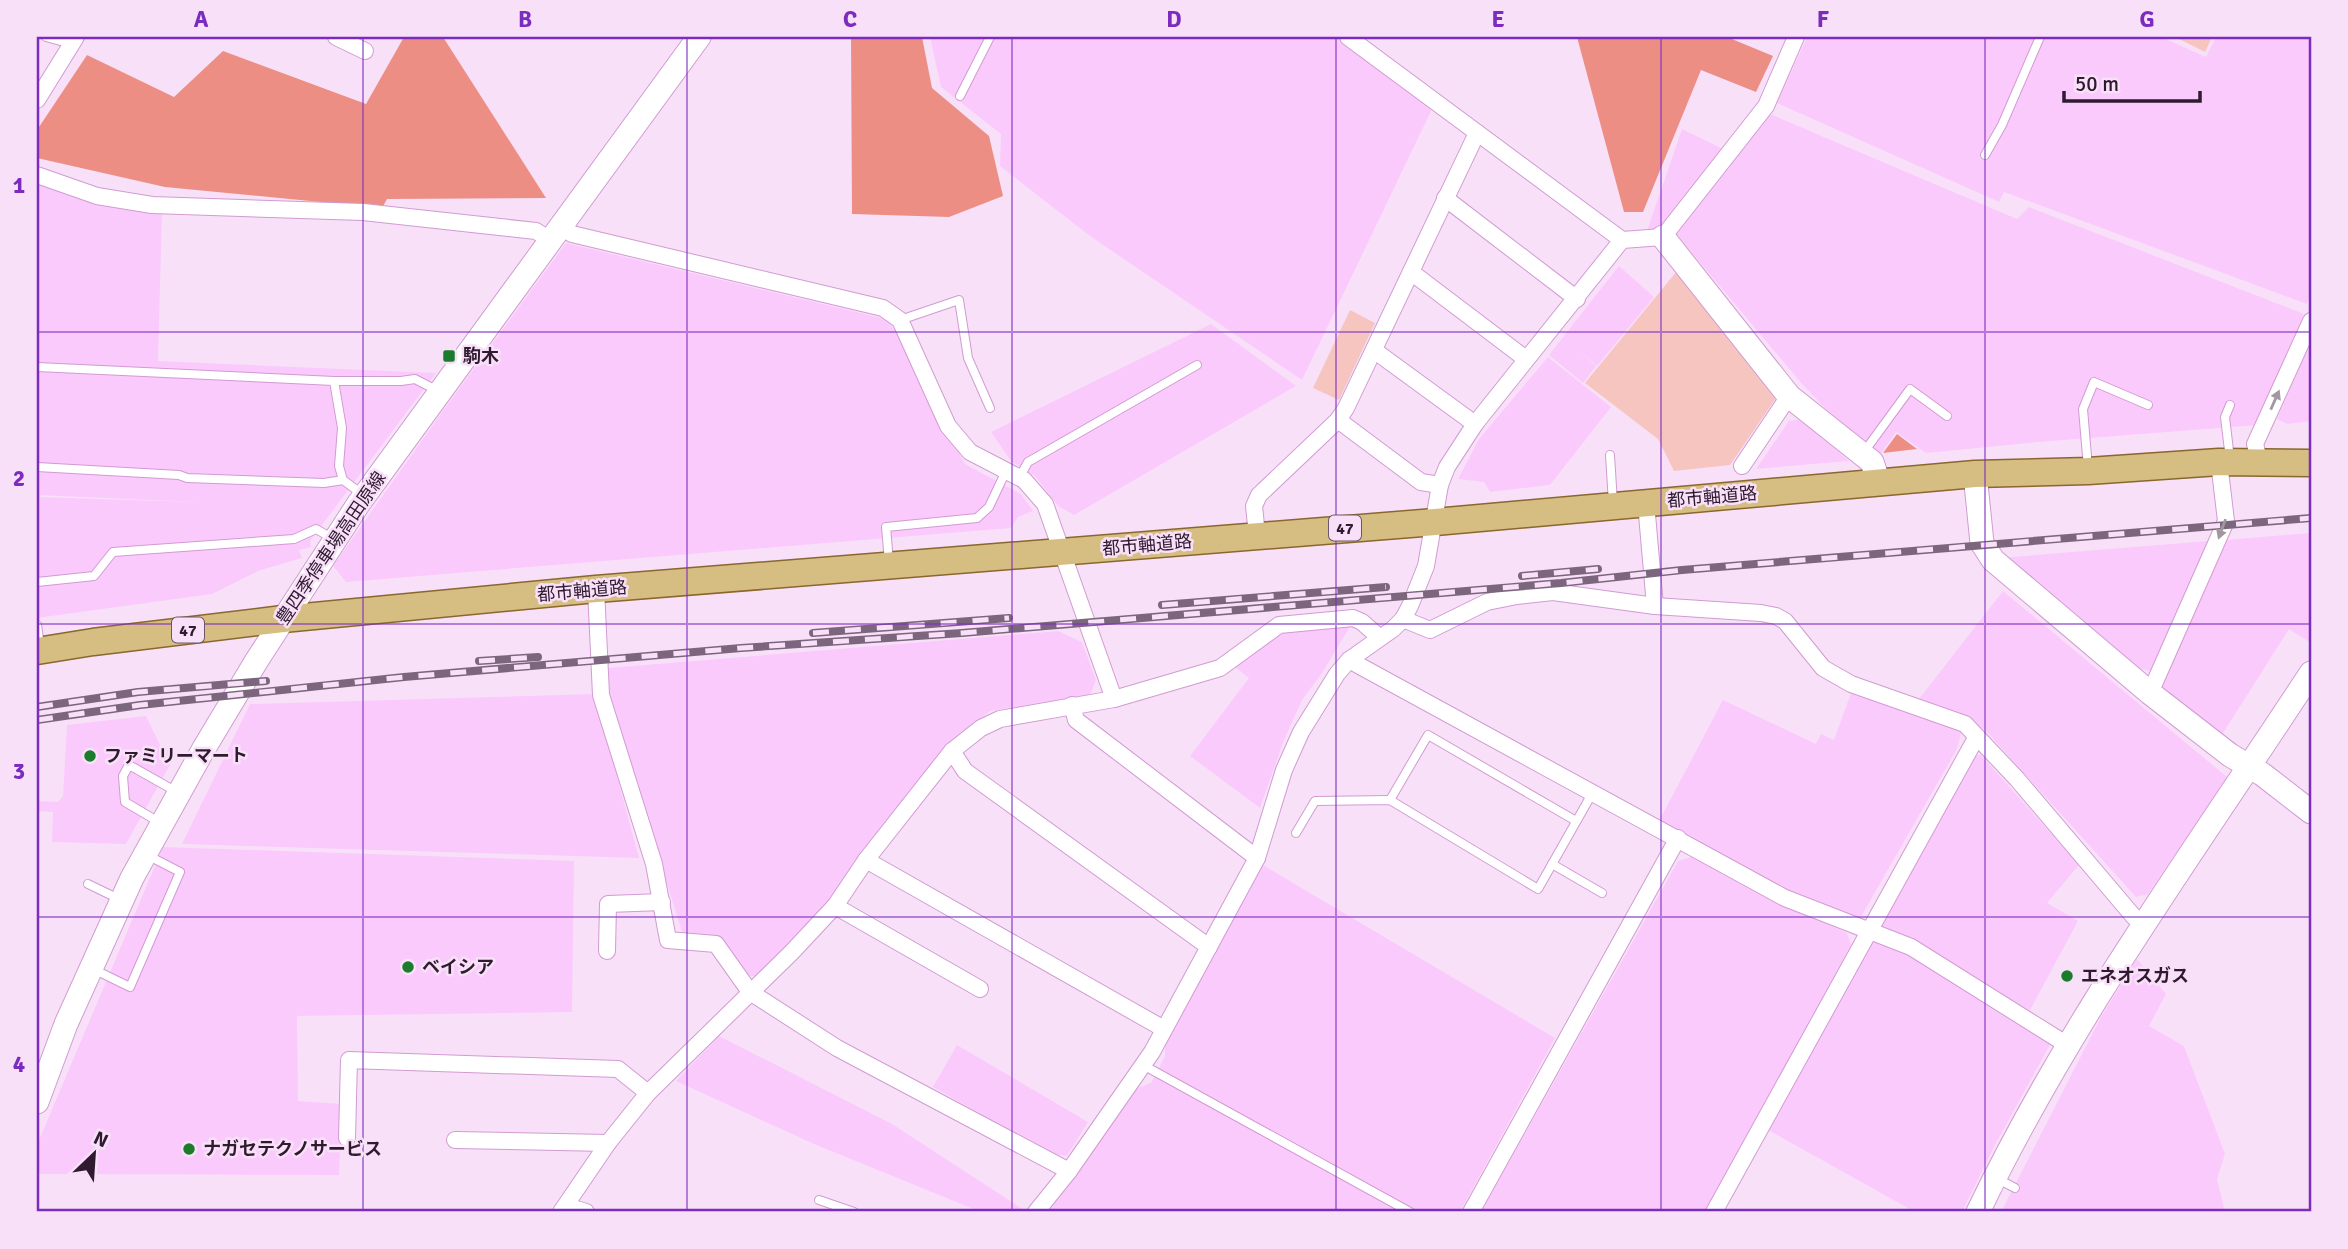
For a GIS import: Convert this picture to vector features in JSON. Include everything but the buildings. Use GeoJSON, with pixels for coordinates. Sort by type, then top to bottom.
{"type":"FeatureCollection","features":[{"type":"Feature","properties":{"kind":"main road","name":"都市軸道路"},"geometry":{"type":"LineString","coordinates":[[2260,464],[2311,452]]}},
{"type":"Feature","properties":{"kind":"main road","name":"都市軸道路"},"geometry":{"type":"LineString","coordinates":[[38,642],[93,642],[283,619],[596,589],[1435,522],[1975,474],[2088,471],[2225,462],[2311,463]]}},
{"type":"Feature","properties":{"kind":"street"},"geometry":{"type":"LineString","coordinates":[[337,37],[365,51]]}},
{"type":"Feature","properties":{"kind":"street","name":"豊四季停車場高田原線"},"geometry":{"type":"LineString","coordinates":[[37,1102],[66,1024],[121,900],[203,750],[283,619],[365,495],[699,37]]}},
{"type":"Feature","properties":{"kind":"street"},"geometry":{"type":"LineString","coordinates":[[1348,37],[1622,240],[1663,237],[1766,106],[1796,37]]}},
{"type":"Feature","properties":{"kind":"street"},"geometry":{"type":"LineString","coordinates":[[37,100],[74,41]]}},
{"type":"Feature","properties":{"kind":"street"},"geometry":{"type":"LineString","coordinates":[[1257,535],[1254,506],[1259,495],[1338,420],[1375,351],[1477,133]]}},
{"type":"Feature","properties":{"kind":"street"},"geometry":{"type":"LineString","coordinates":[[37,176],[97,196],[152,205],[363,212],[572,234],[883,308],[900,320],[948,426],[970,452],[1024,480],[1045,504],[1114,699]]}},
{"type":"Feature","properties":{"kind":"street"},"geometry":{"type":"LineString","coordinates":[[1445,198],[1577,299]]}},
{"type":"Feature","properties":{"kind":"street"},"geometry":{"type":"LineString","coordinates":[[1663,237],[1789,396],[1872,462],[1879,483]]}},
{"type":"Feature","properties":{"kind":"street"},"geometry":{"type":"LineString","coordinates":[[1036,1212],[1069,1171],[1164,1029],[1257,858],[1284,771],[1301,732],[1337,674],[1349,660],[1403,619],[1426,566],[1440,485],[1447,467],[1475,424],[1622,240]]}},
{"type":"Feature","properties":{"kind":"street"},"geometry":{"type":"LineString","coordinates":[[1411,272],[1526,359]]}},
{"type":"Feature","properties":{"kind":"street"},"geometry":{"type":"LineString","coordinates":[[2260,464],[2255,444],[2311,320]]}},
{"type":"Feature","properties":{"kind":"street"},"geometry":{"type":"LineString","coordinates":[[1375,351],[1475,424]]}},
{"type":"Feature","properties":{"kind":"street"},"geometry":{"type":"LineString","coordinates":[[1742,466],[1789,396]]}},
{"type":"Feature","properties":{"kind":"street"},"geometry":{"type":"LineString","coordinates":[[1338,420],[1421,482],[1440,485]]}},
{"type":"Feature","properties":{"kind":"street"},"geometry":{"type":"LineString","coordinates":[[2150,693],[2226,521],[2225,462]]}},
{"type":"Feature","properties":{"kind":"street"},"geometry":{"type":"LineString","coordinates":[[1975,474],[1982,543],[1993,561],[2150,693],[2230,755],[2311,812]]}},
{"type":"Feature","properties":{"kind":"street"},"geometry":{"type":"LineString","coordinates":[[1646,503],[1655,606]]}},
{"type":"Feature","properties":{"kind":"street"},"geometry":{"type":"LineString","coordinates":[[596,589],[601,695],[654,864],[668,940],[716,944],[750,992],[837,1048],[1069,1171]]}},
{"type":"Feature","properties":{"kind":"street"},"geometry":{"type":"LineString","coordinates":[[1403,619],[1430,630],[1487,602],[1553,592],[1655,606],[1776,616],[1793,629],[1823,668],[1835,677],[1965,724],[2017,779],[2134,917],[2146,923]]}},
{"type":"Feature","properties":{"kind":"street"},"geometry":{"type":"LineString","coordinates":[[586,1212],[563,1209],[649,1093],[835,906],[866,860],[952,751],[981,728],[1000,719],[1114,699],[1220,668],[1279,625],[1353,618],[1362,622],[1379,638]]}},
{"type":"Feature","properties":{"kind":"street"},"geometry":{"type":"LineString","coordinates":[[1349,660],[1785,898],[1911,947],[2069,1046]]}},
{"type":"Feature","properties":{"kind":"street"},"geometry":{"type":"LineString","coordinates":[[1978,1212],[2005,1183],[2069,1046],[2146,923],[2311,673]]}},
{"type":"Feature","properties":{"kind":"street"},"geometry":{"type":"LineString","coordinates":[[1072,705],[1076,720],[1257,858]]}},
{"type":"Feature","properties":{"kind":"street"},"geometry":{"type":"LineString","coordinates":[[1714,1212],[1976,738]]}},
{"type":"Feature","properties":{"kind":"street"},"geometry":{"type":"LineString","coordinates":[[952,751],[965,771],[1209,947]]}},
{"type":"Feature","properties":{"kind":"street"},"geometry":{"type":"LineString","coordinates":[[1471,1212],[1678,838]]}},
{"type":"Feature","properties":{"kind":"street"},"geometry":{"type":"LineString","coordinates":[[866,860],[1164,1029]]}},
{"type":"Feature","properties":{"kind":"street"},"geometry":{"type":"LineString","coordinates":[[607,951],[608,904],[662,902]]}},
{"type":"Feature","properties":{"kind":"street"},"geometry":{"type":"LineString","coordinates":[[835,906],[980,989]]}},
{"type":"Feature","properties":{"kind":"street"},"geometry":{"type":"LineString","coordinates":[[346,1138],[349,1060],[618,1069],[649,1093]]}},
{"type":"Feature","properties":{"kind":"street"},"geometry":{"type":"LineString","coordinates":[[455,1140],[611,1146]]}},
{"type":"Feature","properties":{"kind":"lane"},"geometry":{"type":"LineString","coordinates":[[46,37],[74,41]]}},
{"type":"Feature","properties":{"kind":"lane"},"geometry":{"type":"LineString","coordinates":[[960,96],[990,37]]}},
{"type":"Feature","properties":{"kind":"lane"},"geometry":{"type":"LineString","coordinates":[[1985,155],[2002,125],[2040,37]]}},
{"type":"Feature","properties":{"kind":"lane"},"geometry":{"type":"LineString","coordinates":[[900,320],[959,300],[968,358],[990,408]]}},
{"type":"Feature","properties":{"kind":"lane"},"geometry":{"type":"LineString","coordinates":[[890,566],[886,527],[977,518],[989,507],[1013,474],[1028,462],[1197,365]]}},
{"type":"Feature","properties":{"kind":"lane"},"geometry":{"type":"LineString","coordinates":[[37,367],[334,381],[415,379],[441,393]]}},
{"type":"Feature","properties":{"kind":"lane"},"geometry":{"type":"LineString","coordinates":[[334,381],[342,428],[340,466],[343,480]]}},
{"type":"Feature","properties":{"kind":"lane"},"geometry":{"type":"LineString","coordinates":[[2088,471],[2083,409],[2094,382],[2148,405]]}},
{"type":"Feature","properties":{"kind":"lane"},"geometry":{"type":"LineString","coordinates":[[1863,455],[1910,389],[1947,416]]}},
{"type":"Feature","properties":{"kind":"lane"},"geometry":{"type":"LineString","coordinates":[[2225,462],[2225,417],[2230,405]]}},
{"type":"Feature","properties":{"kind":"lane"},"geometry":{"type":"LineString","coordinates":[[1610,454],[1614,506]]}},
{"type":"Feature","properties":{"kind":"lane"},"geometry":{"type":"LineString","coordinates":[[37,467],[283,482],[324,483],[343,480],[365,495]]}},
{"type":"Feature","properties":{"kind":"lane"},"geometry":{"type":"LineString","coordinates":[[37,582],[94,576],[113,552],[294,539],[316,529],[335,539]]}},
{"type":"Feature","properties":{"kind":"lane"},"geometry":{"type":"LineString","coordinates":[[1390,800],[1404,768],[1428,735],[1576,821]]}},
{"type":"Feature","properties":{"kind":"lane"},"geometry":{"type":"LineString","coordinates":[[162,823],[125,802],[123,776],[130,765],[180,793]]}},
{"type":"Feature","properties":{"kind":"lane"},"geometry":{"type":"LineString","coordinates":[[1296,833],[1315,801],[1390,800],[1538,889],[1593,792]]}},
{"type":"Feature","properties":{"kind":"lane"},"geometry":{"type":"LineString","coordinates":[[91,968],[130,987],[180,872],[145,854]]}},
{"type":"Feature","properties":{"kind":"lane"},"geometry":{"type":"LineString","coordinates":[[1552,864],[1602,893]]}},
{"type":"Feature","properties":{"kind":"lane"},"geometry":{"type":"LineString","coordinates":[[88,884],[121,900]]}},
{"type":"Feature","properties":{"kind":"lane"},"geometry":{"type":"LineString","coordinates":[[1142,1065],[1410,1212]]}},
{"type":"Feature","properties":{"kind":"lane"},"geometry":{"type":"LineString","coordinates":[[819,1200],[854,1212]]}},
{"type":"Feature","properties":{"kind":"shaded area"},"geometry":{"type":"Polygon","coordinates":[[[404,37],[443,37],[546,198],[387,199],[382,208],[165,187],[37,158],[37,130],[87,55],[174,97],[223,51],[366,104],[404,37]]]}},
{"type":"Feature","properties":{"kind":"shaded area"},"geometry":{"type":"Polygon","coordinates":[[[851,37],[922,37],[932,88],[989,136],[1003,196],[949,217],[852,214],[851,37]]]}},
{"type":"Feature","properties":{"kind":"shaded area"},"geometry":{"type":"Polygon","coordinates":[[[930,37],[1337,37],[1432,109],[1302,380],[1090,236],[1000,166],[1001,134],[941,87],[930,37]]]}},
{"type":"Feature","properties":{"kind":"shaded area"},"geometry":{"type":"Polygon","coordinates":[[[1577,37],[1727,37],[1773,56],[1756,92],[1701,70],[1643,212],[1624,212],[1577,37]]]}},
{"type":"Feature","properties":{"kind":"shaded area"},"geometry":{"type":"Polygon","coordinates":[[[1807,37],[2161,37],[2206,57],[2216,37],[2311,37],[2311,294],[2307,304],[2004,192],[1999,202],[1777,103],[1807,37]]]}},
{"type":"Feature","properties":{"kind":"shaded area"},"geometry":{"type":"Polygon","coordinates":[[[2175,37],[2212,37],[2205,52],[2175,37]]]}},
{"type":"Feature","properties":{"kind":"shaded area"},"geometry":{"type":"Polygon","coordinates":[[[1770,114],[2017,219],[2029,207],[2304,314],[2258,425],[1926,453],[1896,432],[1880,455],[1825,408],[1803,385],[1676,234],[1770,114]]]}},
{"type":"Feature","properties":{"kind":"shaded area"},"geometry":{"type":"Polygon","coordinates":[[[1682,129],[1725,150],[1664,227],[1647,231],[1682,129]]]}},
{"type":"Feature","properties":{"kind":"shaded area"},"geometry":{"type":"Polygon","coordinates":[[[37,181],[162,213],[158,361],[436,373],[310,541],[311,547],[299,550],[302,558],[258,571],[212,594],[37,618],[37,497],[196,502],[37,495],[37,181]]]}},
{"type":"Feature","properties":{"kind":"shaded area"},"geometry":{"type":"Polygon","coordinates":[[[566,243],[886,319],[904,343],[920,382],[965,464],[1021,494],[1033,511],[1018,517],[1011,528],[346,582],[333,566],[566,243]]]}},
{"type":"Feature","properties":{"kind":"shaded area"},"geometry":{"type":"Polygon","coordinates":[[[1619,266],[1654,297],[1597,366],[1577,349],[1596,366],[1583,383],[1549,355],[1619,266]]]}},
{"type":"Feature","properties":{"kind":"shaded area"},"geometry":{"type":"Polygon","coordinates":[[[1677,271],[1778,395],[1730,465],[1674,471],[1658,439],[1585,383],[1677,271]]]}},
{"type":"Feature","properties":{"kind":"shaded area"},"geometry":{"type":"Polygon","coordinates":[[[1350,310],[1375,323],[1339,400],[1313,388],[1350,310]]]}},
{"type":"Feature","properties":{"kind":"shaded area"},"geometry":{"type":"Polygon","coordinates":[[[1211,324],[1296,386],[1074,515],[1058,506],[1035,476],[1011,461],[991,432],[1211,324]]]}},
{"type":"Feature","properties":{"kind":"shaded area"},"geometry":{"type":"Polygon","coordinates":[[[2311,342],[2311,421],[2287,424],[2277,419],[2311,342]]]}},
{"type":"Feature","properties":{"kind":"shaded area"},"geometry":{"type":"Polygon","coordinates":[[[1548,357],[1611,407],[1550,485],[1490,492],[1484,482],[1458,479],[1479,439],[1548,357]]]}},
{"type":"Feature","properties":{"kind":"shaded area"},"geometry":{"type":"Polygon","coordinates":[[[1802,419],[1849,461],[1756,469],[1789,421],[1802,419]]]}},
{"type":"Feature","properties":{"kind":"shaded area"},"geometry":{"type":"Polygon","coordinates":[[[1897,434],[1917,449],[1883,453],[1897,434]]]}},
{"type":"Feature","properties":{"kind":"shaded area"},"geometry":{"type":"Polygon","coordinates":[[[2311,533],[2311,643],[2289,629],[2220,738],[2160,690],[2225,540],[2311,533]]]}},
{"type":"Feature","properties":{"kind":"shaded area"},"geometry":{"type":"Polygon","coordinates":[[[2208,541],[2152,671],[2134,668],[1999,558],[2208,541]]]}},
{"type":"Feature","properties":{"kind":"shaded area"},"geometry":{"type":"Polygon","coordinates":[[[2003,591],[2227,777],[2148,894],[2136,897],[1985,730],[1960,713],[1919,699],[2003,591]]]}},
{"type":"Feature","properties":{"kind":"shaded area"},"geometry":{"type":"Polygon","coordinates":[[[1351,625],[1302,700],[1284,740],[1260,808],[1190,756],[1249,678],[1232,665],[1284,632],[1351,625]]]}},
{"type":"Feature","properties":{"kind":"shaded area"},"geometry":{"type":"Polygon","coordinates":[[[1058,631],[1082,642],[1096,680],[1090,695],[990,711],[946,746],[839,893],[759,976],[749,976],[722,939],[684,938],[607,693],[608,668],[1058,631]]]}},
{"type":"Feature","properties":{"kind":"shaded area"},"geometry":{"type":"Polygon","coordinates":[[[1851,693],[1962,730],[1957,749],[1862,915],[1852,920],[1788,896],[1659,821],[1723,700],[1816,744],[1821,734],[1834,740],[1851,693]]]}},
{"type":"Feature","properties":{"kind":"shaded area"},"geometry":{"type":"Polygon","coordinates":[[[595,694],[639,858],[182,844],[250,704],[595,694]]]}},
{"type":"Feature","properties":{"kind":"shaded area"},"geometry":{"type":"Polygon","coordinates":[[[146,716],[161,747],[176,754],[126,844],[52,842],[53,812],[37,811],[38,801],[58,802],[63,796],[67,725],[146,716]]]}},
{"type":"Feature","properties":{"kind":"shaded area"},"geometry":{"type":"Polygon","coordinates":[[[1973,755],[1981,755],[2079,865],[2047,903],[2078,921],[2029,1012],[1883,931],[1878,923],[1973,755]]]}},
{"type":"Feature","properties":{"kind":"shaded area","name":"ベイシア"},"geometry":{"type":"Polygon","coordinates":[[[163,847],[574,861],[572,1012],[297,1016],[298,1101],[342,1104],[339,1175],[37,1174],[37,1145],[163,847]]]}},
{"type":"Feature","properties":{"kind":"shaded area"},"geometry":{"type":"Polygon","coordinates":[[[1694,856],[1781,903],[1847,933],[1851,945],[1706,1212],[1481,1212],[1678,861],[1694,856]]]}},
{"type":"Feature","properties":{"kind":"shaded area"},"geometry":{"type":"Polygon","coordinates":[[[1261,864],[1555,1038],[1460,1212],[1046,1212],[1132,1090],[1151,1083],[1165,1056],[1165,1042],[1261,864]]]}},
{"type":"Feature","properties":{"kind":"shaded area"},"geometry":{"type":"Polygon","coordinates":[[[1869,940],[1908,954],[2051,1043],[1962,1212],[1915,1212],[1768,1130],[1869,940]]]}},
{"type":"Feature","properties":{"kind":"shaded area"},"geometry":{"type":"Polygon","coordinates":[[[2137,959],[2166,994],[2149,1026],[2184,1046],[2225,1154],[2217,1179],[2225,1212],[2001,1212],[2101,1017],[2137,959]]]}},
{"type":"Feature","properties":{"kind":"shaded area"},"geometry":{"type":"Polygon","coordinates":[[[719,1036],[892,1124],[1024,1210],[1023,1212],[981,1212],[814,1144],[676,1081],[719,1036]]]}},
{"type":"Feature","properties":{"kind":"shaded area"},"geometry":{"type":"Polygon","coordinates":[[[957,1045],[1088,1122],[1067,1156],[1051,1154],[933,1087],[957,1045]]]}},
{"type":"Feature","properties":{"kind":"railway"},"geometry":{"type":"LineString","coordinates":[[37,720],[140,705],[404,677],[741,648],[962,633],[2311,518]]}},
{"type":"Feature","properties":{"kind":"railway"},"geometry":{"type":"LineString","coordinates":[[1522,576],[1598,569]]}},
{"type":"Feature","properties":{"kind":"railway"},"geometry":{"type":"LineString","coordinates":[[1162,605],[1386,587]]}},
{"type":"Feature","properties":{"kind":"railway"},"geometry":{"type":"LineString","coordinates":[[813,633],[1009,618]]}},
{"type":"Feature","properties":{"kind":"railway"},"geometry":{"type":"LineString","coordinates":[[479,661],[538,657]]}},
{"type":"Feature","properties":{"kind":"railway"},"geometry":{"type":"LineString","coordinates":[[37,707],[138,692],[266,681]]}},
{"type":"Feature","properties":{"kind":"place","name":"駒木"},"geometry":{"type":"Point","coordinates":[449,356]}},
{"type":"Feature","properties":{"kind":"place","name":"ファミリーマート"},"geometry":{"type":"Point","coordinates":[90,756]}},
{"type":"Feature","properties":{"kind":"place","name":"ベイシア"},"geometry":{"type":"Point","coordinates":[408,967]}},
{"type":"Feature","properties":{"kind":"place","name":"エネオスガス"},"geometry":{"type":"Point","coordinates":[2067,976]}},
{"type":"Feature","properties":{"kind":"place","name":"ナガセテクノサービス"},"geometry":{"type":"Point","coordinates":[189,1149]}}]}
